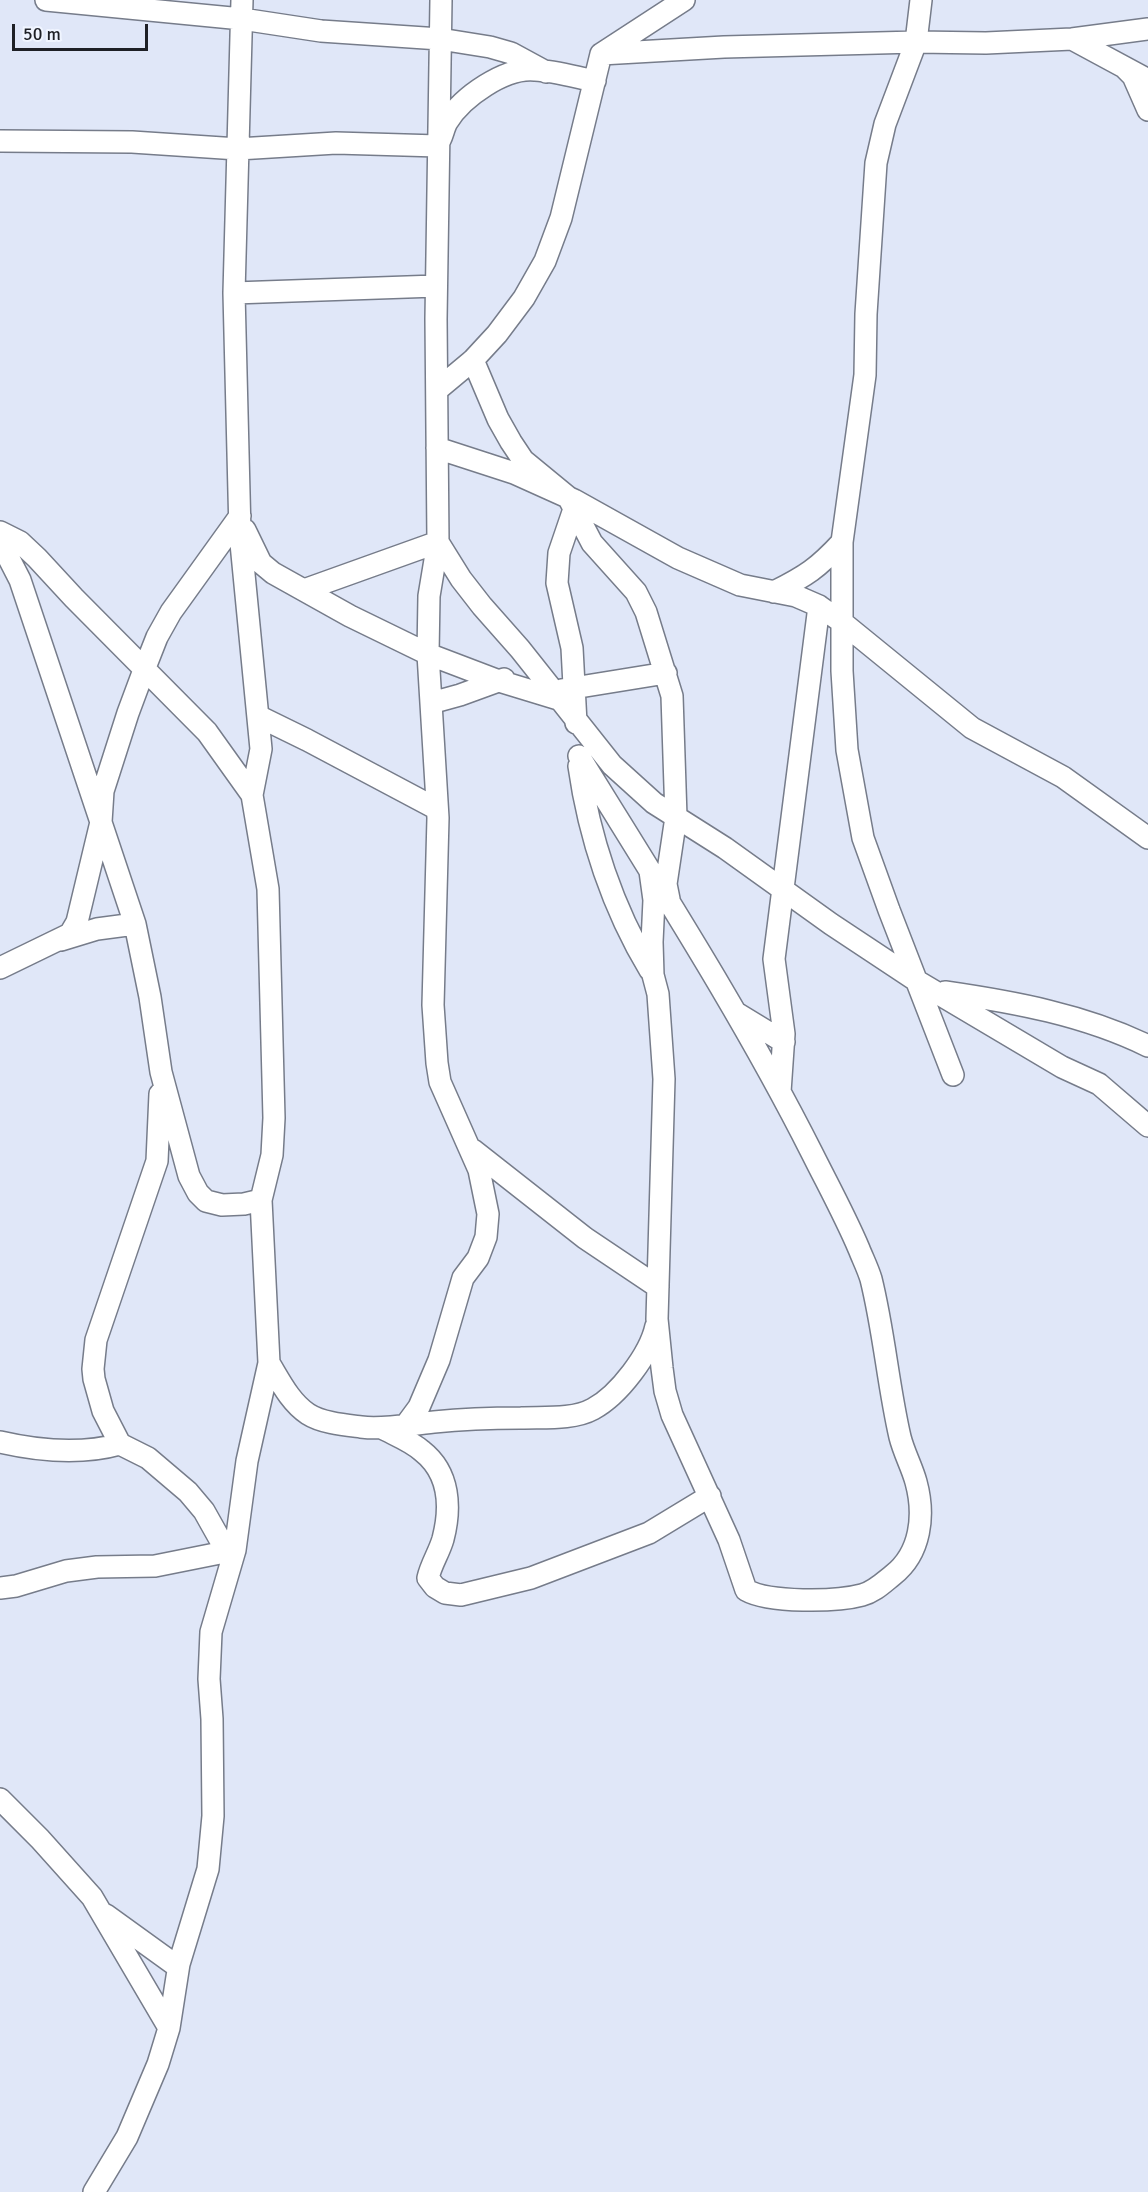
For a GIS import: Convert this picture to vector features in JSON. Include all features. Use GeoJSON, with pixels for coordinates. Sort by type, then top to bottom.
{"type":"FeatureCollection","features":[{"type":"Feature","properties":{"kind":"street"},"geometry":{"type":"LineString","coordinates":[[46,0],[242,10],[321,31],[441,39],[511,53],[546,72]]}},
{"type":"Feature","properties":{"kind":"street"},"geometry":{"type":"LineString","coordinates":[[405,1426],[419,1407],[440,1360],[463,1278],[478,1258],[486,1237],[488,1214],[479,1170],[440,1082],[433,1005],[437,809],[428,654],[429,596],[438,543],[436,286],[441,0]]}},
{"type":"Feature","properties":{"kind":"street"},"geometry":{"type":"LineString","coordinates":[[437,390],[473,360],[525,298],[545,261],[561,218],[601,54],[684,0]]}},
{"type":"Feature","properties":{"kind":"street"},"geometry":{"type":"LineString","coordinates":[[921,0],[916,42],[885,124],[876,163],[866,314],[865,375],[842,542],[842,670],[847,750],[863,838],[889,910],[926,986],[953,1075]]}},
{"type":"Feature","properties":{"kind":"street"},"geometry":{"type":"LineString","coordinates":[[94,2192],[128,2137],[158,2064],[169,2028],[178,1967],[204,1888],[211,1849],[213,1788],[209,1651],[213,1622],[231,1551],[247,1461],[269,1364],[261,1200],[272,1155],[274,1080],[268,889],[252,795],[261,749],[240,516],[234,293],[242,10]]}},
{"type":"Feature","properties":{"kind":"street"},"geometry":{"type":"LineString","coordinates":[[601,54],[724,47],[916,42],[986,43],[1072,39],[1148,29]]}},
{"type":"Feature","properties":{"kind":"street"},"geometry":{"type":"LineString","coordinates":[[1072,39],[1148,80]]}},
{"type":"Feature","properties":{"kind":"street"},"geometry":{"type":"LineString","coordinates":[[438,146],[447,122],[463,103],[501,76],[534,69],[595,81]]}},
{"type":"Feature","properties":{"kind":"street"},"geometry":{"type":"LineString","coordinates":[[1126,69],[1132,76],[1148,110]]}},
{"type":"Feature","properties":{"kind":"street"},"geometry":{"type":"LineString","coordinates":[[0,141],[132,142],[238,149],[336,143],[438,146]]}},
{"type":"Feature","properties":{"kind":"street"},"geometry":{"type":"LineString","coordinates":[[234,293],[436,286]]}},
{"type":"Feature","properties":{"kind":"street"},"geometry":{"type":"LineString","coordinates":[[473,360],[498,419],[523,460],[571,503],[592,543],[641,600],[672,696],[676,817],[666,884],[670,904]]}},
{"type":"Feature","properties":{"kind":"street"},"geometry":{"type":"LineString","coordinates":[[437,448],[514,473],[688,562],[740,585],[796,596],[819,606],[972,728],[1063,777],[1148,838]]}},
{"type":"Feature","properties":{"kind":"street"},"geometry":{"type":"LineString","coordinates":[[561,693],[569,633],[557,583],[559,553],[571,503]]}},
{"type":"Feature","properties":{"kind":"street"},"geometry":{"type":"LineString","coordinates":[[240,516],[261,563],[273,573],[428,654],[499,681],[561,693],[666,673]]}},
{"type":"Feature","properties":{"kind":"street"},"geometry":{"type":"LineString","coordinates":[[0,968],[70,934],[76,922],[100,822],[103,791],[128,713],[157,637],[171,612],[240,516]]}},
{"type":"Feature","properties":{"kind":"street"},"geometry":{"type":"LineString","coordinates":[[0,532],[20,542],[37,558],[207,732],[252,795]]}},
{"type":"Feature","properties":{"kind":"street"},"geometry":{"type":"LineString","coordinates":[[0,542],[20,580],[135,924],[150,997],[161,1072],[189,1176],[198,1193],[206,1201],[222,1205],[244,1204],[261,1200]]}},
{"type":"Feature","properties":{"kind":"street"},"geometry":{"type":"LineString","coordinates":[[774,591],[805,577],[842,542]]}},
{"type":"Feature","properties":{"kind":"street"},"geometry":{"type":"LineString","coordinates":[[304,590],[438,543]]}},
{"type":"Feature","properties":{"kind":"street"},"geometry":{"type":"LineString","coordinates":[[438,543],[482,606],[534,667],[561,693],[576,722],[629,782],[654,802],[831,924],[926,986],[1062,1067],[1099,1084],[1148,1125]]}},
{"type":"Feature","properties":{"kind":"street"},"geometry":{"type":"LineString","coordinates":[[780,1092],[784,1034],[774,959],[819,606]]}},
{"type":"Feature","properties":{"kind":"street"},"geometry":{"type":"LineString","coordinates":[[431,703],[534,667]]}},
{"type":"Feature","properties":{"kind":"street"},"geometry":{"type":"LineString","coordinates":[[258,716],[437,809]]}},
{"type":"Feature","properties":{"kind":"street"},"geometry":{"type":"LineString","coordinates":[[576,722],[591,828],[605,873],[632,936],[653,975]]}},
{"type":"Feature","properties":{"kind":"street"},"geometry":{"type":"LineString","coordinates":[[579,756],[737,1013],[853,1235],[870,1277],[900,1439],[916,1484],[921,1512],[920,1534],[912,1552],[899,1570],[869,1593],[854,1598],[823,1600],[755,1595],[746,1590],[729,1540],[672,1415],[665,1391],[657,1319]]}},
{"type":"Feature","properties":{"kind":"street"},"geometry":{"type":"LineString","coordinates":[[269,1364],[291,1399],[309,1415],[341,1424],[382,1428],[481,1419],[567,1416],[592,1410],[615,1392],[632,1372],[655,1331],[657,1319],[664,1079],[658,994],[653,975],[654,900],[650,871]]}},
{"type":"Feature","properties":{"kind":"street"},"geometry":{"type":"LineString","coordinates":[[58,941],[97,928],[135,924]]}},
{"type":"Feature","properties":{"kind":"street"},"geometry":{"type":"LineString","coordinates":[[926,986],[1038,1008],[1128,1036],[1148,1046]]}},
{"type":"Feature","properties":{"kind":"street"},"geometry":{"type":"LineString","coordinates":[[737,1013],[784,1042]]}},
{"type":"Feature","properties":{"kind":"street"},"geometry":{"type":"LineString","coordinates":[[161,1072],[157,1161],[107,1304],[96,1340],[93,1369],[103,1411],[120,1444],[147,1458],[188,1492],[231,1551]]}},
{"type":"Feature","properties":{"kind":"street"},"geometry":{"type":"LineString","coordinates":[[468,1146],[585,1238],[658,1287]]}},
{"type":"Feature","properties":{"kind":"street"},"geometry":{"type":"LineString","coordinates":[[382,1428],[421,1450],[437,1464],[446,1489],[448,1517],[442,1543],[430,1567],[428,1578],[435,1587],[445,1593],[460,1595],[531,1578],[597,1554],[649,1533],[710,1496]]}},
{"type":"Feature","properties":{"kind":"street"},"geometry":{"type":"LineString","coordinates":[[0,1442],[22,1448],[48,1450],[99,1450],[120,1444]]}},
{"type":"Feature","properties":{"kind":"street"},"geometry":{"type":"LineString","coordinates":[[0,1588],[16,1586],[66,1571],[97,1567],[155,1566],[231,1551]]}},
{"type":"Feature","properties":{"kind":"street"},"geometry":{"type":"LineString","coordinates":[[0,1798],[92,1897],[169,2028]]}},
{"type":"Feature","properties":{"kind":"street"},"geometry":{"type":"LineString","coordinates":[[99,1909],[178,1967]]}}]}
